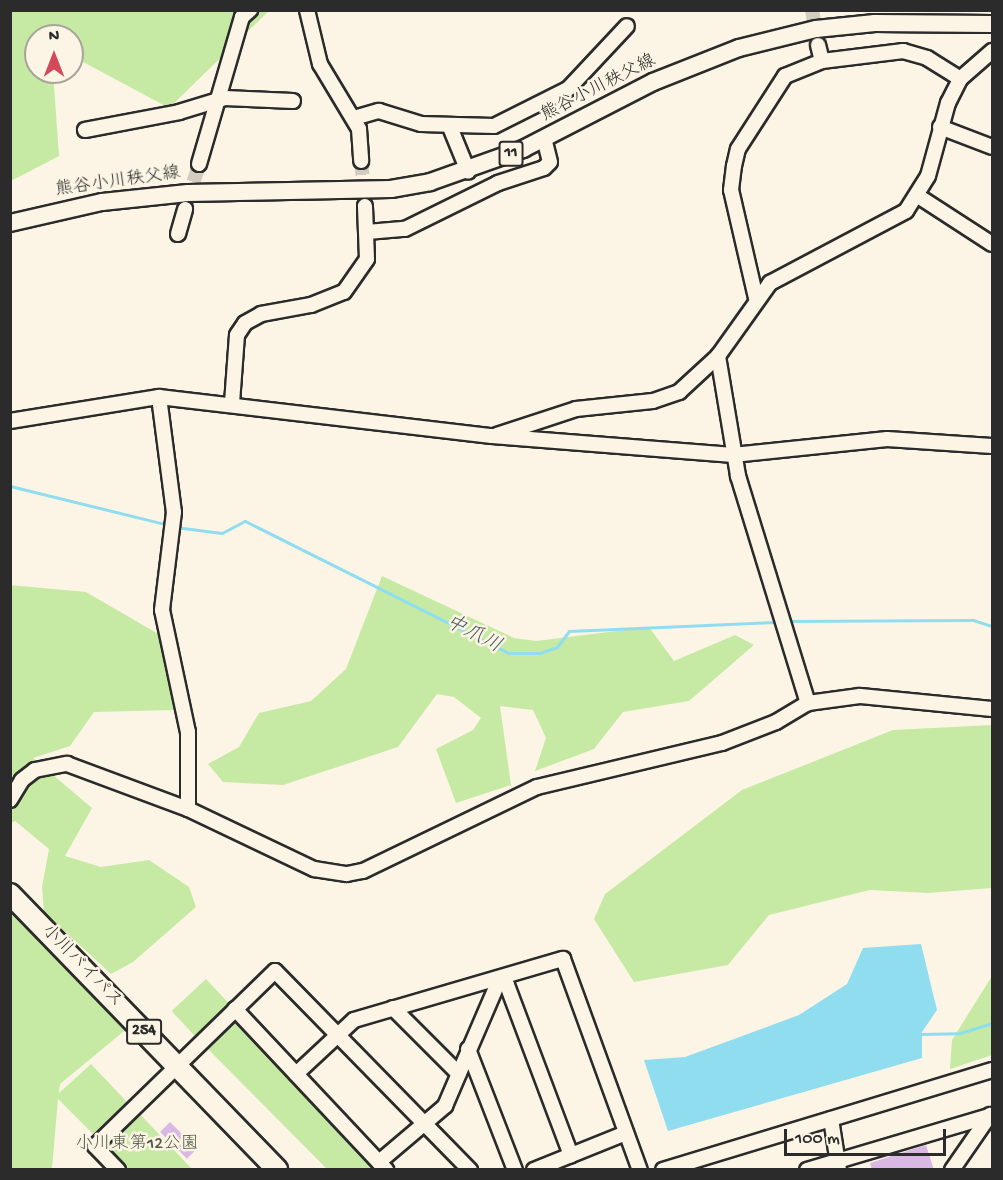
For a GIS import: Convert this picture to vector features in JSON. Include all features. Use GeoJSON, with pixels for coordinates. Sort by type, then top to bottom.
{"type":"FeatureCollection","features":[{"type":"Feature","properties":{"kind":"highway","name":"小川バイパス"},"geometry":{"type":"LineString","coordinates":[[10,894],[277,1170]]}},
{"type":"Feature","properties":{"kind":"main road","name":"熊谷小川秩父線"},"geometry":{"type":"LineString","coordinates":[[10,223],[102,202],[188,193],[391,189],[468,171],[544,138],[654,82],[740,48],[816,29],[874,23],[993,24]]}},
{"type":"Feature","properties":{"kind":"street"},"geometry":{"type":"LineString","coordinates":[[199,164],[242,17],[250,10]]}},
{"type":"Feature","properties":{"kind":"street"},"geometry":{"type":"LineString","coordinates":[[308,10],[320,64],[354,118],[361,161]]}},
{"type":"Feature","properties":{"kind":"street"},"geometry":{"type":"LineString","coordinates":[[354,118],[379,111],[421,124],[494,126],[557,96],[627,26]]}},
{"type":"Feature","properties":{"kind":"street"},"geometry":{"type":"LineString","coordinates":[[818,45],[822,61]]}},
{"type":"Feature","properties":{"kind":"street"},"geometry":{"type":"LineString","coordinates":[[756,298],[731,190],[738,149],[784,76],[822,61],[903,51],[927,58],[960,79]]}},
{"type":"Feature","properties":{"kind":"street"},"geometry":{"type":"LineString","coordinates":[[492,436],[576,409],[654,401],[679,392],[718,356],[756,298],[785,271],[896,218],[918,196],[928,176],[940,127],[960,79],[993,51]]}},
{"type":"Feature","properties":{"kind":"street"},"geometry":{"type":"LineString","coordinates":[[85,130],[219,100],[293,101]]}},
{"type":"Feature","properties":{"kind":"street"},"geometry":{"type":"LineString","coordinates":[[450,126],[468,171]]}},
{"type":"Feature","properties":{"kind":"street"},"geometry":{"type":"LineString","coordinates":[[940,127],[993,147]]}},
{"type":"Feature","properties":{"kind":"street"},"geometry":{"type":"LineString","coordinates":[[367,232],[405,229],[498,183],[544,168],[550,162],[544,138]]}},
{"type":"Feature","properties":{"kind":"street"},"geometry":{"type":"LineString","coordinates":[[918,196],[993,244]]}},
{"type":"Feature","properties":{"kind":"street"},"geometry":{"type":"LineString","coordinates":[[232,403],[233,350],[245,323],[287,306],[311,305],[344,292],[367,259],[365,206]]}},
{"type":"Feature","properties":{"kind":"street"},"geometry":{"type":"LineString","coordinates":[[178,234],[185,209]]}},
{"type":"Feature","properties":{"kind":"street"},"geometry":{"type":"LineString","coordinates":[[718,356],[733,455],[808,703]]}},
{"type":"Feature","properties":{"kind":"street"},"geometry":{"type":"LineString","coordinates":[[159,397],[174,512],[162,610],[188,732],[188,809]]}},
{"type":"Feature","properties":{"kind":"street"},"geometry":{"type":"LineString","coordinates":[[10,421],[159,397],[232,403],[492,436],[733,455],[887,439],[993,446]]}},
{"type":"Feature","properties":{"kind":"street"},"geometry":{"type":"LineString","coordinates":[[10,800],[22,780],[35,770],[68,764],[188,809],[314,869],[347,874],[363,871],[537,787],[722,743],[776,723],[808,703],[860,696],[993,709]]}},
{"type":"Feature","properties":{"kind":"street"},"geometry":{"type":"LineString","coordinates":[[296,1074],[354,1020],[563,959],[640,1170]]}},
{"type":"Feature","properties":{"kind":"street"},"geometry":{"type":"LineString","coordinates":[[118,1170],[95,1146],[275,971],[470,1170]]}},
{"type":"Feature","properties":{"kind":"street"},"geometry":{"type":"LineString","coordinates":[[235,1009],[382,1166],[444,1106],[500,978]]}},
{"type":"Feature","properties":{"kind":"street"},"geometry":{"type":"LineString","coordinates":[[500,978],[507,985],[571,1155]]}},
{"type":"Feature","properties":{"kind":"street"},"geometry":{"type":"LineString","coordinates":[[393,1008],[459,1074]]}},
{"type":"Feature","properties":{"kind":"street"},"geometry":{"type":"LineString","coordinates":[[468,1049],[515,1170]]}},
{"type":"Feature","properties":{"kind":"street"},"geometry":{"type":"LineString","coordinates":[[663,1170],[993,1070]]}},
{"type":"Feature","properties":{"kind":"street"},"geometry":{"type":"LineString","coordinates":[[807,1170],[837,1165],[991,1113]]}},
{"type":"Feature","properties":{"kind":"street"},"geometry":{"type":"LineString","coordinates":[[951,1170],[991,1113]]}},
{"type":"Feature","properties":{"kind":"street"},"geometry":{"type":"LineString","coordinates":[[831,1119],[837,1165]]}},
{"type":"Feature","properties":{"kind":"street"},"geometry":{"type":"LineString","coordinates":[[534,1170],[626,1133]]}},
{"type":"Feature","properties":{"kind":"green space"},"geometry":{"type":"Polygon","coordinates":[[[11,11],[269,11],[169,108],[84,62],[84,24],[24,24],[24,84],[54,84],[59,156],[11,181],[11,11]]]}},
{"type":"Feature","properties":{"kind":"green space"},"geometry":{"type":"Polygon","coordinates":[[[382,576],[514,638],[536,641],[649,627],[674,661],[735,635],[754,645],[689,701],[623,712],[594,749],[535,771],[546,738],[533,710],[500,706],[511,785],[456,803],[436,749],[473,730],[481,718],[454,697],[437,694],[398,747],[283,785],[223,782],[208,764],[239,747],[259,713],[311,701],[346,669],[382,576]]]}},
{"type":"Feature","properties":{"kind":"green space"},"geometry":{"type":"Polygon","coordinates":[[[10,585],[86,592],[160,635],[175,710],[94,712],[70,746],[33,758],[92,808],[65,856],[101,867],[149,860],[189,887],[196,907],[133,962],[111,974],[44,912],[42,887],[49,849],[15,821],[11,823],[10,585]]]}},
{"type":"Feature","properties":{"kind":"green space"},"geometry":{"type":"Polygon","coordinates":[[[992,725],[992,888],[928,893],[870,890],[769,915],[728,965],[634,982],[594,919],[605,894],[742,790],[893,730],[992,725]]]}},
{"type":"Feature","properties":{"kind":"green space"},"geometry":{"type":"Polygon","coordinates":[[[10,905],[129,1027],[60,1084],[59,1093],[91,1064],[127,1102],[93,1134],[58,1099],[52,1169],[11,1169],[10,905]]]}},
{"type":"Feature","properties":{"kind":"green space"},"geometry":{"type":"Polygon","coordinates":[[[992,976],[992,1055],[950,1069],[952,1040],[992,976]]]}},
{"type":"Feature","properties":{"kind":"green space"},"geometry":{"type":"Polygon","coordinates":[[[206,979],[232,1007],[198,1039],[172,1011],[206,979]]]}},
{"type":"Feature","properties":{"kind":"green space"},"geometry":{"type":"Polygon","coordinates":[[[237,1019],[282,1066],[283,1074],[375,1169],[327,1169],[203,1044],[229,1020],[237,1019]]]}},
{"type":"Feature","properties":{"kind":"green space","name":"小川東第12公園"},"geometry":{"type":"Polygon","coordinates":[[[137,1111],[192,1169],[124,1169],[105,1150],[137,1111]]]}},
{"type":"Feature","properties":{"kind":"water"},"geometry":{"type":"Polygon","coordinates":[[[921,944],[937,1010],[922,1032],[922,1058],[668,1131],[644,1060],[685,1057],[799,1015],[847,984],[863,948],[921,944]]]}},
{"type":"Feature","properties":{"kind":"building"},"geometry":{"type":"Polygon","coordinates":[[[170,1122],[197,1149],[187,1159],[160,1132],[170,1122]]]}},
{"type":"Feature","properties":{"kind":"building"},"geometry":{"type":"Polygon","coordinates":[[[926,1145],[934,1170],[872,1170],[870,1163],[926,1145]]]}},
{"type":"Feature","properties":{"kind":"waterway","name":"中爪川"},"geometry":{"type":"LineString","coordinates":[[10,486],[169,525]]}},
{"type":"Feature","properties":{"kind":"waterway","name":"中爪川"},"geometry":{"type":"LineString","coordinates":[[175,527],[222,533],[245,521],[509,653],[539,653],[557,647],[569,631],[778,622]]}},
{"type":"Feature","properties":{"kind":"waterway","name":"中爪川"},"geometry":{"type":"LineString","coordinates":[[787,621],[973,620],[992,626]]}},
{"type":"Feature","properties":{"kind":"waterway"},"geometry":{"type":"LineString","coordinates":[[921,1034],[960,1033],[992,1023]]}},
{"type":"Feature","properties":{"kind":"tunnel"},"geometry":{"type":"LineString","coordinates":[[812,10],[817,38]]}},
{"type":"Feature","properties":{"kind":"tunnel"},"geometry":{"type":"LineString","coordinates":[[361,161],[365,198]]}},
{"type":"Feature","properties":{"kind":"tunnel"},"geometry":{"type":"LineString","coordinates":[[187,202],[199,164]]}}]}
